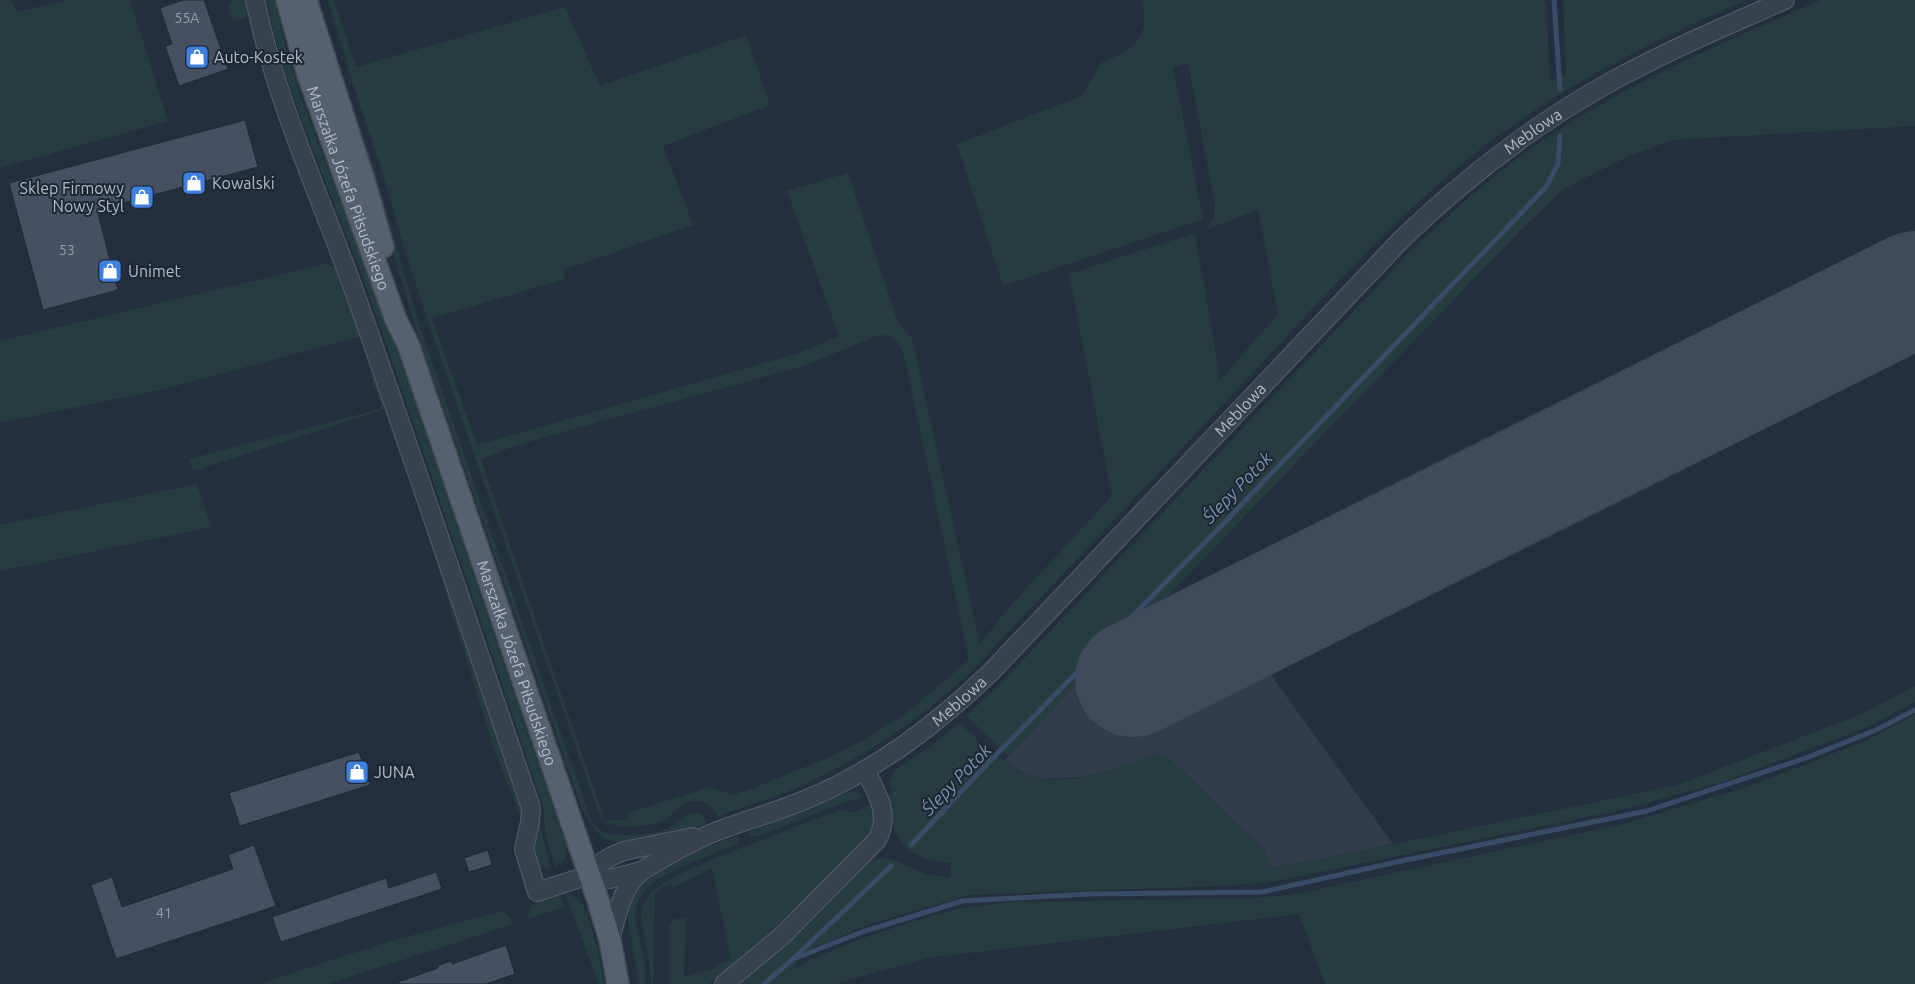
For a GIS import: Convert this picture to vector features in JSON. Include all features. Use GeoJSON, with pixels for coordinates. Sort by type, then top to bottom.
{"type":"FeatureCollection","features":[{"type":"Feature","properties":{"kind":"main road","name":"Marszałka Józefa Piłsudskiego"},"geometry":{"type":"LineString","coordinates":[[287,0],[308,75],[396,320],[408,344],[589,875],[610,940],[618,984]]}},
{"type":"Feature","properties":{"kind":"main road","name":"Marszałka Józefa Piłsudskiego"},"geometry":{"type":"LineString","coordinates":[[306,0],[366,187],[403,316],[408,344]]}},
{"type":"Feature","properties":{"kind":"street"},"geometry":{"type":"LineString","coordinates":[[255,0],[268,58],[284,106],[340,251],[402,426],[531,808],[524,849],[537,892],[589,875]]}},
{"type":"Feature","properties":{"kind":"street","name":"Meblowa"},"geometry":{"type":"LineString","coordinates":[[589,875],[604,860],[618,853],[710,834],[775,813],[808,799],[898,751],[951,709],[991,672],[1401,240],[1469,178],[1526,136],[1615,80],[1644,64],[1785,0]]}},
{"type":"Feature","properties":{"kind":"street"},"geometry":{"type":"LineString","coordinates":[[724,984],[782,936],[877,840],[883,827],[883,812],[880,801],[865,770]]}},
{"type":"Feature","properties":{"kind":"street","name":"Meblowa"},"geometry":{"type":"LineString","coordinates":[[589,875],[610,879],[643,870],[710,834]]}},
{"type":"Feature","properties":{"kind":"street","name":"Meblowa"},"geometry":{"type":"LineString","coordinates":[[610,940],[625,893],[633,880],[643,870]]}},
{"type":"Feature","properties":{"kind":"shaded area"},"geometry":{"type":"Polygon","coordinates":[[[1915,245],[1915,335],[1258,657],[1393,844],[1270,868],[1115,769],[1082,777],[1043,779],[1026,775],[1004,761],[1120,637],[1915,245]]]}},
{"type":"Feature","properties":{"kind":"green space"},"geometry":{"type":"Polygon","coordinates":[[[0,0],[11,0],[17,12],[67,0],[130,0],[168,121],[0,168],[0,0]]]}},
{"type":"Feature","properties":{"kind":"green space"},"geometry":{"type":"Polygon","coordinates":[[[232,0],[245,0],[249,16],[233,22],[228,5],[232,0]]]}},
{"type":"Feature","properties":{"kind":"green space"},"geometry":{"type":"Polygon","coordinates":[[[266,0],[275,0],[287,52],[303,102],[390,330],[567,848],[565,859],[555,867],[545,830],[543,807],[434,482],[366,287],[298,110],[275,37],[266,0]]]}},
{"type":"Feature","properties":{"kind":"green space"},"geometry":{"type":"Polygon","coordinates":[[[314,0],[319,0],[339,69],[375,171],[419,324],[592,823],[604,832],[627,835],[661,831],[671,827],[689,814],[694,813],[702,814],[706,824],[629,844],[611,841],[602,837],[583,812],[415,326],[375,191],[314,0]]]}},
{"type":"Feature","properties":{"kind":"green space"},"geometry":{"type":"Polygon","coordinates":[[[328,0],[334,0],[356,67],[565,7],[600,86],[746,35],[770,105],[663,146],[693,225],[563,270],[565,279],[432,318],[477,445],[799,353],[839,336],[787,191],[848,173],[898,323],[912,338],[980,644],[1010,606],[1112,496],[1069,274],[1195,233],[1220,380],[1278,314],[1258,210],[1207,229],[1214,217],[1215,204],[1188,63],[1173,67],[1203,219],[1003,286],[957,144],[1081,96],[1102,62],[1123,53],[1137,41],[1142,33],[1144,23],[1142,0],[1546,0],[1550,81],[1566,74],[1563,0],[1747,0],[1647,46],[1583,81],[1521,120],[1458,167],[1365,254],[968,675],[949,692],[888,738],[845,764],[799,787],[720,816],[720,818],[711,807],[699,801],[685,804],[665,819],[639,826],[616,826],[605,821],[599,814],[427,319],[389,193],[352,81],[328,0]],[[888,335],[876,336],[804,366],[548,436],[509,448],[481,460],[605,821],[629,820],[628,813],[710,787],[733,795],[827,758],[863,740],[904,715],[969,660],[905,359],[900,345],[888,335]]]}},
{"type":"Feature","properties":{"kind":"green space"},"geometry":{"type":"Polygon","coordinates":[[[1821,0],[1915,0],[1915,126],[1672,140],[1627,157],[1562,190],[1519,232],[1135,630],[1120,637],[1009,757],[966,716],[1004,680],[1406,256],[1482,186],[1565,126],[1627,90],[1690,58],[1821,0]]]}},
{"type":"Feature","properties":{"kind":"green space"},"geometry":{"type":"Polygon","coordinates":[[[324,264],[331,265],[337,270],[362,336],[164,389],[0,423],[0,341],[324,264]]]}},
{"type":"Feature","properties":{"kind":"green space"},"geometry":{"type":"Polygon","coordinates":[[[375,376],[386,409],[193,471],[189,459],[380,409],[381,405],[371,377],[375,376]]]}},
{"type":"Feature","properties":{"kind":"green space"},"geometry":{"type":"Polygon","coordinates":[[[197,484],[211,527],[0,571],[0,525],[197,484]]]}},
{"type":"Feature","properties":{"kind":"green space"},"geometry":{"type":"Polygon","coordinates":[[[417,499],[522,806],[522,815],[519,813],[494,749],[417,499]]]}},
{"type":"Feature","properties":{"kind":"green space"},"geometry":{"type":"Polygon","coordinates":[[[1915,686],[1915,702],[1870,726],[1723,782],[1616,811],[1272,882],[1221,886],[969,895],[870,924],[812,948],[789,971],[858,940],[910,922],[957,909],[1009,902],[1255,898],[1296,894],[1619,825],[1750,786],[1870,739],[1915,714],[1915,984],[1325,984],[1299,914],[927,958],[835,984],[736,984],[773,955],[865,864],[873,860],[885,859],[896,861],[924,873],[951,877],[951,863],[923,858],[908,849],[902,842],[893,825],[887,795],[893,793],[889,782],[894,771],[936,742],[958,723],[974,735],[979,744],[981,743],[986,746],[1013,768],[1034,777],[1051,780],[1088,776],[1157,753],[1167,756],[1265,850],[1270,868],[1342,855],[1677,785],[1864,713],[1915,686]]]}},
{"type":"Feature","properties":{"kind":"green space"},"geometry":{"type":"Polygon","coordinates":[[[847,792],[857,792],[864,797],[846,802],[756,837],[750,835],[749,832],[807,810],[847,792]]]}},
{"type":"Feature","properties":{"kind":"green space"},"geometry":{"type":"Polygon","coordinates":[[[871,804],[872,825],[863,843],[754,948],[709,984],[669,984],[670,925],[675,919],[686,918],[684,977],[713,969],[731,960],[712,868],[672,888],[671,884],[662,887],[655,895],[653,984],[651,984],[649,958],[641,918],[643,906],[651,892],[670,879],[715,858],[839,810],[854,812],[871,804]]]}},
{"type":"Feature","properties":{"kind":"green space"},"geometry":{"type":"Polygon","coordinates":[[[539,821],[551,869],[542,867],[534,858],[534,843],[539,821]]]}},
{"type":"Feature","properties":{"kind":"green space"},"geometry":{"type":"Polygon","coordinates":[[[739,835],[738,844],[680,867],[653,882],[643,892],[637,904],[635,919],[645,964],[645,984],[639,984],[627,913],[632,897],[642,881],[695,852],[739,835]]]}},
{"type":"Feature","properties":{"kind":"green space"},"geometry":{"type":"Polygon","coordinates":[[[559,894],[565,906],[528,919],[534,904],[559,894]]]}},
{"type":"Feature","properties":{"kind":"green space"},"geometry":{"type":"Polygon","coordinates":[[[565,894],[579,900],[588,915],[604,984],[599,984],[565,894]]]}},
{"type":"Feature","properties":{"kind":"green space"},"geometry":{"type":"Polygon","coordinates":[[[502,911],[510,916],[513,924],[328,984],[259,984],[391,941],[502,911]]]}},
{"type":"Feature","properties":{"kind":"building"},"geometry":{"type":"Polygon","coordinates":[[[183,0],[204,0],[228,69],[179,86],[165,46],[172,44],[160,8],[183,0]]]}},
{"type":"Feature","properties":{"kind":"building"},"geometry":{"type":"Polygon","coordinates":[[[245,120],[258,167],[97,210],[118,290],[43,310],[9,183],[245,120]]]}},
{"type":"Feature","properties":{"kind":"building"},"geometry":{"type":"Polygon","coordinates":[[[359,752],[370,785],[240,826],[229,793],[359,752]]]}},
{"type":"Feature","properties":{"kind":"building"},"geometry":{"type":"Polygon","coordinates":[[[254,845],[276,906],[116,959],[91,885],[112,877],[122,907],[233,869],[228,855],[254,845]]]}},
{"type":"Feature","properties":{"kind":"building"},"geometry":{"type":"Polygon","coordinates":[[[488,850],[492,865],[469,872],[464,858],[488,850]]]}},
{"type":"Feature","properties":{"kind":"building"},"geometry":{"type":"Polygon","coordinates":[[[436,872],[442,889],[281,942],[272,917],[386,878],[389,888],[436,872]]]}},
{"type":"Feature","properties":{"kind":"building"},"geometry":{"type":"Polygon","coordinates":[[[506,945],[515,974],[486,984],[399,984],[398,982],[438,968],[437,966],[451,961],[452,964],[506,945]]]}},
{"type":"Feature","properties":{"kind":"waterway","name":"Ślepy Potok"},"geometry":{"type":"LineString","coordinates":[[1554,0],[1560,89]]}},
{"type":"Feature","properties":{"kind":"waterway","name":"Ślepy Potok"},"geometry":{"type":"LineString","coordinates":[[911,845],[989,762],[1222,525],[1546,187],[1558,164],[1560,136]]}},
{"type":"Feature","properties":{"kind":"waterway"},"geometry":{"type":"LineString","coordinates":[[793,959],[862,932],[962,901],[1090,894],[1262,892],[1406,860],[1647,811],[1806,758],[1876,730],[1915,710]]}},
{"type":"Feature","properties":{"kind":"waterway","name":"Ślepy Potok"},"geometry":{"type":"LineString","coordinates":[[764,984],[891,866]]}},
{"type":"Feature","properties":{"kind":"runway"},"geometry":{"type":"LineString","coordinates":[[1133,679],[1915,289]]}},
{"type":"Feature","properties":{"kind":"place","name":"Auto-Kostek"},"geometry":{"type":"Point","coordinates":[197,57]}},
{"type":"Feature","properties":{"kind":"place","name":"Kowalski"},"geometry":{"type":"Point","coordinates":[194,183]}},
{"type":"Feature","properties":{"kind":"place","name":"Sklep Firmowy Nowy Styl"},"geometry":{"type":"Point","coordinates":[142,197]}},
{"type":"Feature","properties":{"kind":"place","name":"Unimet"},"geometry":{"type":"Point","coordinates":[110,271]}},
{"type":"Feature","properties":{"kind":"place","name":"JUNA"},"geometry":{"type":"Point","coordinates":[357,772]}}]}
